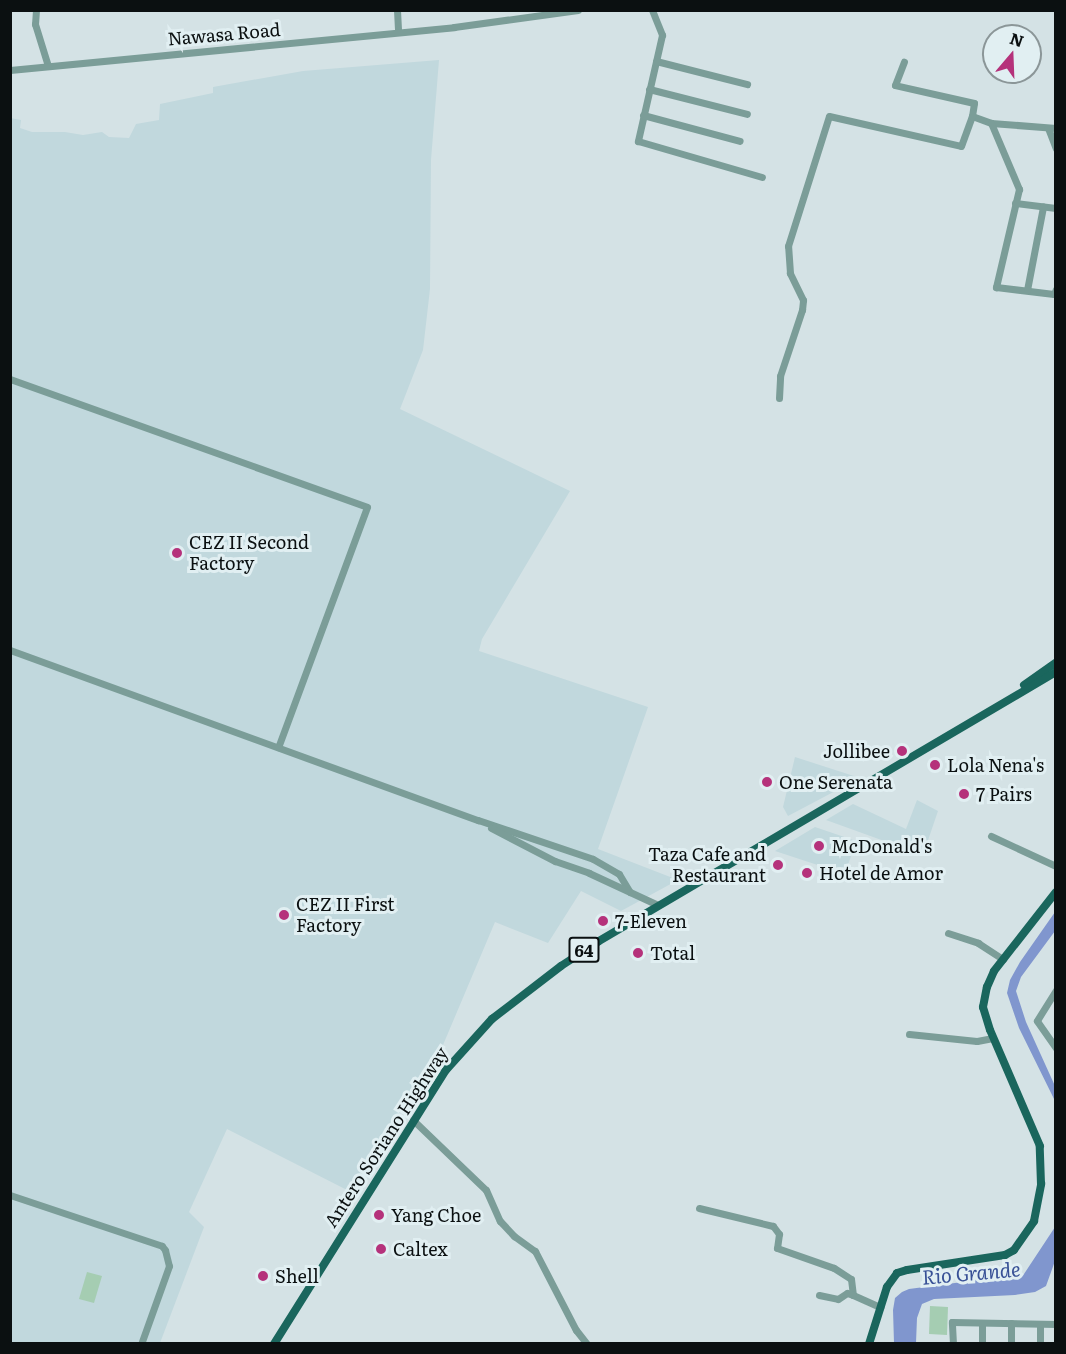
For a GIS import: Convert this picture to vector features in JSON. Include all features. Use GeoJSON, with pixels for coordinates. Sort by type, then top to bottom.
{"type":"FeatureCollection","features":[{"type":"Feature","properties":{"kind":"main road"},"geometry":{"type":"LineString","coordinates":[[1037,679],[1056,656]]}},
{"type":"Feature","properties":{"kind":"main road","name":"Antero Soriano Highway"},"geometry":{"type":"LineString","coordinates":[[274,1344],[446,1070],[492,1019],[561,966],[658,905],[985,714],[1037,679],[1056,663]]}},
{"type":"Feature","properties":{"kind":"main road","name":"Antero Soriano Highway"},"geometry":{"type":"LineString","coordinates":[[1037,679],[1056,672]]}},
{"type":"Feature","properties":{"kind":"main road"},"geometry":{"type":"LineString","coordinates":[[1037,679],[1056,677]]}},
{"type":"Feature","properties":{"kind":"main road"},"geometry":{"type":"LineString","coordinates":[[869,1344],[891,1280],[901,1272],[1005,1255],[1018,1246],[1034,1221],[1041,1184],[1040,1146],[993,1038],[985,1014],[984,1000],[990,979],[1003,959],[1056,892]]}},
{"type":"Feature","properties":{"kind":"street"},"geometry":{"type":"LineString","coordinates":[[36,10],[35,24],[48,66]]}},
{"type":"Feature","properties":{"kind":"street"},"geometry":{"type":"LineString","coordinates":[[397,10],[398,32]]}},
{"type":"Feature","properties":{"kind":"street","name":"Nawasa Road"},"geometry":{"type":"LineString","coordinates":[[10,70],[454,27],[578,10]]}},
{"type":"Feature","properties":{"kind":"street"},"geometry":{"type":"LineString","coordinates":[[652,10],[662,33],[638,138],[641,144],[762,177]]}},
{"type":"Feature","properties":{"kind":"street"},"geometry":{"type":"LineString","coordinates":[[656,61],[747,84]]}},
{"type":"Feature","properties":{"kind":"street"},"geometry":{"type":"LineString","coordinates":[[779,398],[780,376],[802,310],[803,300],[790,273],[788,246],[829,116],[961,147],[975,106],[972,102],[895,85],[904,62]]}},
{"type":"Feature","properties":{"kind":"street"},"geometry":{"type":"LineString","coordinates":[[649,89],[747,114]]}},
{"type":"Feature","properties":{"kind":"street"},"geometry":{"type":"LineString","coordinates":[[643,115],[740,141]]}},
{"type":"Feature","properties":{"kind":"street"},"geometry":{"type":"LineString","coordinates":[[972,116],[991,123],[1052,128],[1056,149]]}},
{"type":"Feature","properties":{"kind":"street"},"geometry":{"type":"LineString","coordinates":[[991,123],[1019,189],[996,287],[1054,294],[1056,289]]}},
{"type":"Feature","properties":{"kind":"street"},"geometry":{"type":"LineString","coordinates":[[1015,203],[1056,208]]}},
{"type":"Feature","properties":{"kind":"street"},"geometry":{"type":"LineString","coordinates":[[1027,290],[1043,207]]}},
{"type":"Feature","properties":{"kind":"street"},"geometry":{"type":"LineString","coordinates":[[10,380],[367,507],[278,747]]}},
{"type":"Feature","properties":{"kind":"street"},"geometry":{"type":"LineString","coordinates":[[10,650],[478,820],[593,859],[619,874],[630,892]]}},
{"type":"Feature","properties":{"kind":"street"},"geometry":{"type":"LineString","coordinates":[[478,820],[555,861],[658,905]]}},
{"type":"Feature","properties":{"kind":"street"},"geometry":{"type":"LineString","coordinates":[[991,836],[1056,866]]}},
{"type":"Feature","properties":{"kind":"street"},"geometry":{"type":"LineString","coordinates":[[948,933],[978,943],[1003,959]]}},
{"type":"Feature","properties":{"kind":"street"},"geometry":{"type":"LineString","coordinates":[[1055,991],[1037,1020],[1056,1048]]}},
{"type":"Feature","properties":{"kind":"street"},"geometry":{"type":"LineString","coordinates":[[909,1034],[977,1041],[993,1038]]}},
{"type":"Feature","properties":{"kind":"street"},"geometry":{"type":"LineString","coordinates":[[413,1120],[486,1190],[500,1221],[514,1236],[535,1251],[576,1330],[587,1344]]}},
{"type":"Feature","properties":{"kind":"street"},"geometry":{"type":"LineString","coordinates":[[10,1195],[162,1246],[170,1266],[141,1344]]}},
{"type":"Feature","properties":{"kind":"street"},"geometry":{"type":"LineString","coordinates":[[699,1208],[773,1226],[779,1234],[777,1248],[834,1268],[851,1279],[853,1295]]}},
{"type":"Feature","properties":{"kind":"street"},"geometry":{"type":"LineString","coordinates":[[819,1295],[838,1299],[847,1293],[880,1307]]}},
{"type":"Feature","properties":{"kind":"street"},"geometry":{"type":"LineString","coordinates":[[952,1344],[952,1322],[1056,1324]]}},
{"type":"Feature","properties":{"kind":"street"},"geometry":{"type":"LineString","coordinates":[[982,1323],[982,1344]]}},
{"type":"Feature","properties":{"kind":"street"},"geometry":{"type":"LineString","coordinates":[[1011,1323],[1011,1344]]}},
{"type":"Feature","properties":{"kind":"street"},"geometry":{"type":"LineString","coordinates":[[1040,1324],[1040,1344]]}},
{"type":"Feature","properties":{"kind":"shaded area"},"geometry":{"type":"Polygon","coordinates":[[[439,60],[431,160],[430,289],[423,350],[400,409],[570,491],[482,639],[479,651],[648,707],[598,849],[678,880],[621,911],[581,891],[548,943],[495,922],[443,1045],[349,1191],[227,1129],[189,1212],[204,1227],[160,1343],[11,1343],[10,118],[21,120],[20,128],[32,132],[65,132],[83,135],[102,132],[109,137],[129,138],[136,124],[159,120],[160,104],[213,93],[213,87],[303,71],[439,60]]]}},
{"type":"Feature","properties":{"kind":"shaded area"},"geometry":{"type":"Polygon","coordinates":[[[795,757],[860,778],[788,816],[783,807],[795,757]]]}},
{"type":"Feature","properties":{"kind":"shaded area"},"geometry":{"type":"Polygon","coordinates":[[[917,800],[938,811],[923,855],[826,820],[853,804],[906,829],[917,800]]]}},
{"type":"Feature","properties":{"kind":"shaded area","name":"McDonald's"},"geometry":{"type":"Polygon","coordinates":[[[815,827],[856,841],[845,874],[775,851],[815,827]]]}},
{"type":"Feature","properties":{"kind":"green space"},"geometry":{"type":"Polygon","coordinates":[[[87,1272],[102,1276],[94,1303],[79,1299],[87,1272]]]}},
{"type":"Feature","properties":{"kind":"green space"},"geometry":{"type":"Polygon","coordinates":[[[930,1306],[948,1307],[947,1335],[929,1334],[930,1306]]]}},
{"type":"Feature","properties":{"kind":"water"},"geometry":{"type":"Polygon","coordinates":[[[1055,912],[1055,931],[1021,977],[1016,991],[1026,1022],[1055,1086],[1055,1101],[1019,1028],[1007,993],[1010,980],[1020,962],[1055,912]]]}},
{"type":"Feature","properties":{"kind":"water"},"geometry":{"type":"Polygon","coordinates":[[[1055,1227],[1055,1261],[1046,1286],[1035,1292],[1015,1295],[934,1299],[922,1304],[917,1318],[916,1343],[894,1343],[893,1310],[895,1298],[902,1292],[909,1289],[1024,1274],[1055,1227]]]}},
{"type":"Feature","properties":{"kind":"place","name":"CEZ II Second Factory"},"geometry":{"type":"Point","coordinates":[177,553]}},
{"type":"Feature","properties":{"kind":"place","name":"Jollibee"},"geometry":{"type":"Point","coordinates":[902,751]}},
{"type":"Feature","properties":{"kind":"place","name":"Lola Nena's"},"geometry":{"type":"Point","coordinates":[935,765]}},
{"type":"Feature","properties":{"kind":"place","name":"One Serenata"},"geometry":{"type":"Point","coordinates":[767,782]}},
{"type":"Feature","properties":{"kind":"place","name":"7 Pairs"},"geometry":{"type":"Point","coordinates":[964,794]}},
{"type":"Feature","properties":{"kind":"place","name":"McDonald's"},"geometry":{"type":"Point","coordinates":[819,846]}},
{"type":"Feature","properties":{"kind":"place","name":"Taza Cafe and Restaurant"},"geometry":{"type":"Point","coordinates":[778,865]}},
{"type":"Feature","properties":{"kind":"place","name":"Hotel de Amor"},"geometry":{"type":"Point","coordinates":[807,873]}},
{"type":"Feature","properties":{"kind":"place","name":"CEZ II First Factory"},"geometry":{"type":"Point","coordinates":[284,915]}},
{"type":"Feature","properties":{"kind":"place","name":"7-Eleven"},"geometry":{"type":"Point","coordinates":[603,921]}},
{"type":"Feature","properties":{"kind":"place","name":"Total"},"geometry":{"type":"Point","coordinates":[638,953]}},
{"type":"Feature","properties":{"kind":"place","name":"Yang Choe"},"geometry":{"type":"Point","coordinates":[379,1215]}},
{"type":"Feature","properties":{"kind":"place","name":"Caltex"},"geometry":{"type":"Point","coordinates":[381,1249]}},
{"type":"Feature","properties":{"kind":"place","name":"Shell"},"geometry":{"type":"Point","coordinates":[263,1276]}},
{"type":"Feature","properties":{"kind":"water label","name":"Rio Grande"},"geometry":{"type":"Point","coordinates":[971,1272]}}]}
